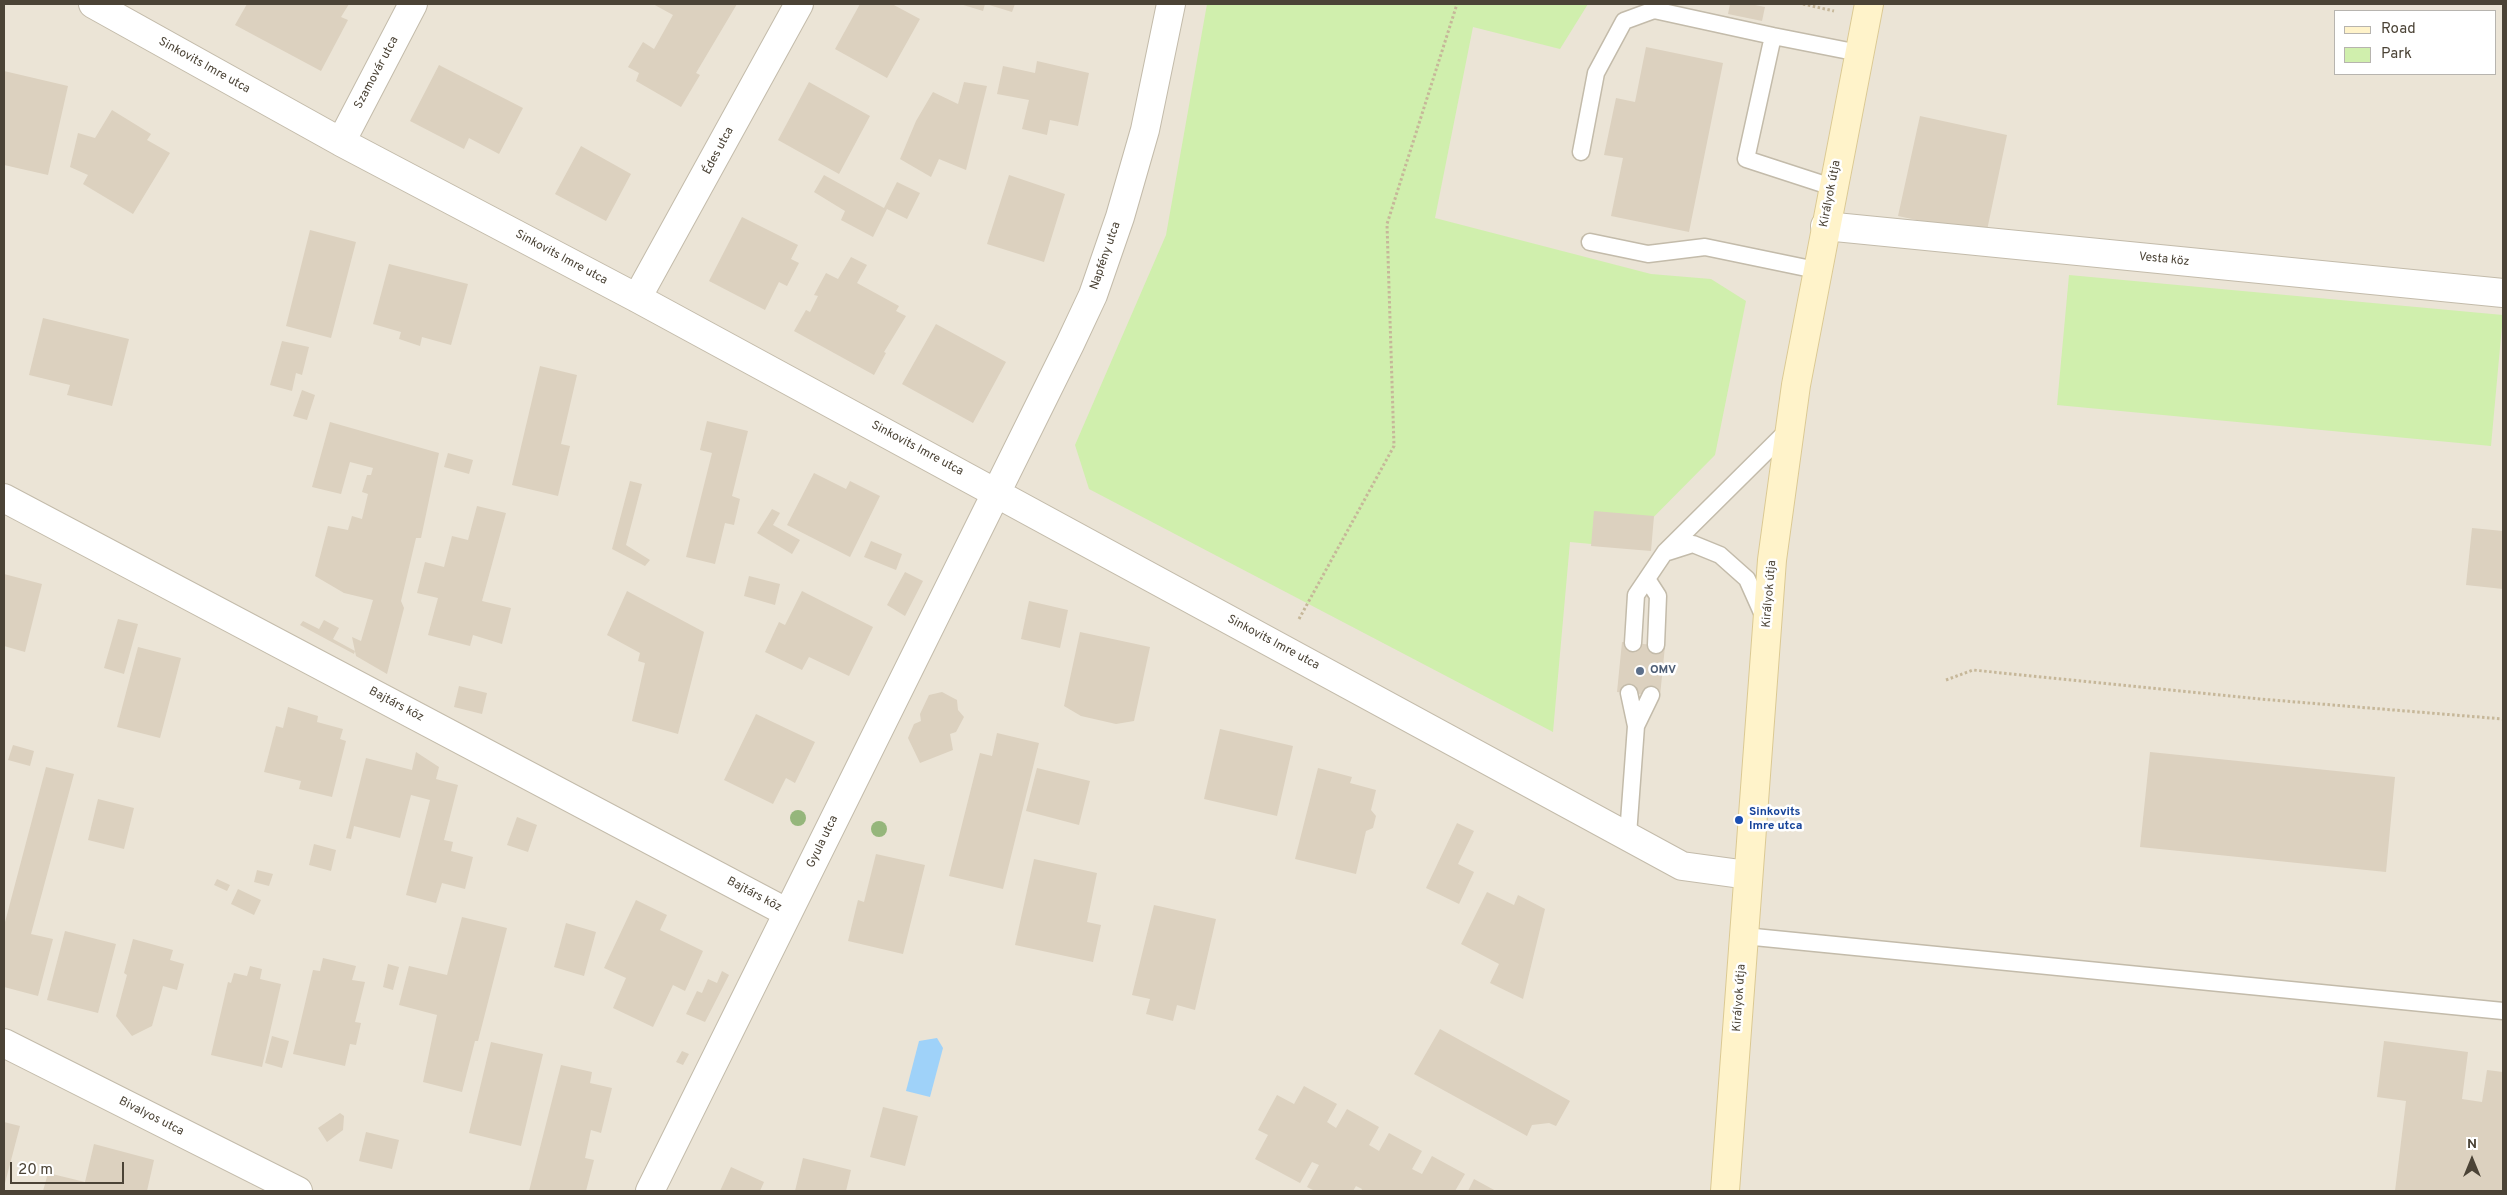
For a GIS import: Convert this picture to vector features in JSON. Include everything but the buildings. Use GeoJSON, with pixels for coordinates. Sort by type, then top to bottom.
{"type":"FeatureCollection","features":[{"type":"Feature","properties":{"kind":"street","name":"Sinkovits Imre utca"},"geometry":{"type":"LineString","coordinates":[[93,4],[340,142],[637,298],[1682,866],[1748,875]]}},
{"type":"Feature","properties":{"kind":"street","name":"Szamovár utca"},"geometry":{"type":"LineString","coordinates":[[340,142],[414,4]]}},
{"type":"Feature","properties":{"kind":"street","name":"Édes utca"},"geometry":{"type":"LineString","coordinates":[[637,298],[799,4]]}},
{"type":"Feature","properties":{"kind":"street","name":"Napfény utca"},"geometry":{"type":"LineString","coordinates":[[995,492],[1070,344],[1096,286],[1120,217],[1145,130],[1171,4]]}},
{"type":"Feature","properties":{"kind":"street","name":"Királyok útja"},"geometry":{"type":"LineString","coordinates":[[1725,1191],[1767,624],[1788,430],[1824,226],[1868,4]]}},
{"type":"Feature","properties":{"kind":"street","name":"Vesta köz"},"geometry":{"type":"LineString","coordinates":[[1824,226],[2503,293]]}},
{"type":"Feature","properties":{"kind":"street","name":"Gyula utca"},"geometry":{"type":"LineString","coordinates":[[650,1191],[995,492]]}},
{"type":"Feature","properties":{"kind":"street","name":"Bajtárs köz"},"geometry":{"type":"LineString","coordinates":[[4,498],[788,913]]}},
{"type":"Feature","properties":{"kind":"street","name":"Bivalyos utca"},"geometry":{"type":"LineString","coordinates":[[4,1043],[298,1191]]}},
{"type":"Feature","properties":{"kind":"lane"},"geometry":{"type":"LineString","coordinates":[[1581,152],[1596,73],[1624,21],[1654,10],[1859,53]]}},
{"type":"Feature","properties":{"kind":"lane"},"geometry":{"type":"LineString","coordinates":[[1773,36],[1746,159],[1832,187]]}},
{"type":"Feature","properties":{"kind":"lane"},"geometry":{"type":"LineString","coordinates":[[1590,242],[1648,254],[1705,247],[1816,270]]}},
{"type":"Feature","properties":{"kind":"lane"},"geometry":{"type":"LineString","coordinates":[[1633,643],[1636,594],[1666,552],[1788,430]]}},
{"type":"Feature","properties":{"kind":"lane"},"geometry":{"type":"LineString","coordinates":[[1666,552],[1693,544],[1720,556],[1747,579],[1767,624]]}},
{"type":"Feature","properties":{"kind":"lane"},"geometry":{"type":"LineString","coordinates":[[1647,579],[1658,596],[1656,645]]}},
{"type":"Feature","properties":{"kind":"lane"},"geometry":{"type":"LineString","coordinates":[[1628,835],[1636,726],[1629,694]]}},
{"type":"Feature","properties":{"kind":"lane"},"geometry":{"type":"LineString","coordinates":[[1636,726],[1651,695]]}},
{"type":"Feature","properties":{"kind":"lane"},"geometry":{"type":"LineString","coordinates":[[1744,936],[2503,1011]]}},
{"type":"Feature","properties":{"kind":"path"},"geometry":{"type":"LineString","coordinates":[[1284,648],[1394,446],[1387,224],[1457,4]]}},
{"type":"Feature","properties":{"kind":"path"},"geometry":{"type":"LineString","coordinates":[[1946,680],[1973,670],[2260,699],[2503,719]]}},
{"type":"Feature","properties":{"kind":"shaded area"},"geometry":{"type":"Polygon","coordinates":[[[4,4],[2503,4],[2503,1191],[4,1191],[4,4]]]}},
{"type":"Feature","properties":{"kind":"green space"},"geometry":{"type":"Polygon","coordinates":[[[1207,4],[1588,4],[1560,49],[1473,27],[1435,218],[1651,274],[1711,279],[1746,301],[1715,455],[1624,547],[1570,542],[1553,732],[1089,489],[1075,445],[1166,235],[1207,4]]]}},
{"type":"Feature","properties":{"kind":"green space"},"geometry":{"type":"Polygon","coordinates":[[[2069,275],[2503,315],[2491,446],[2057,405],[2069,275]]]}},
{"type":"Feature","properties":{"kind":"water"},"geometry":{"type":"Polygon","coordinates":[[[937,1038],[943,1048],[930,1097],[906,1091],[919,1041],[937,1038]]]}},
{"type":"Feature","properties":{"kind":"place","name":"OMV"},"geometry":{"type":"Point","coordinates":[1640,671]}},
{"type":"Feature","properties":{"kind":"place","name":"Sinkovits Imre utca"},"geometry":{"type":"Point","coordinates":[1739,820]}}]}
